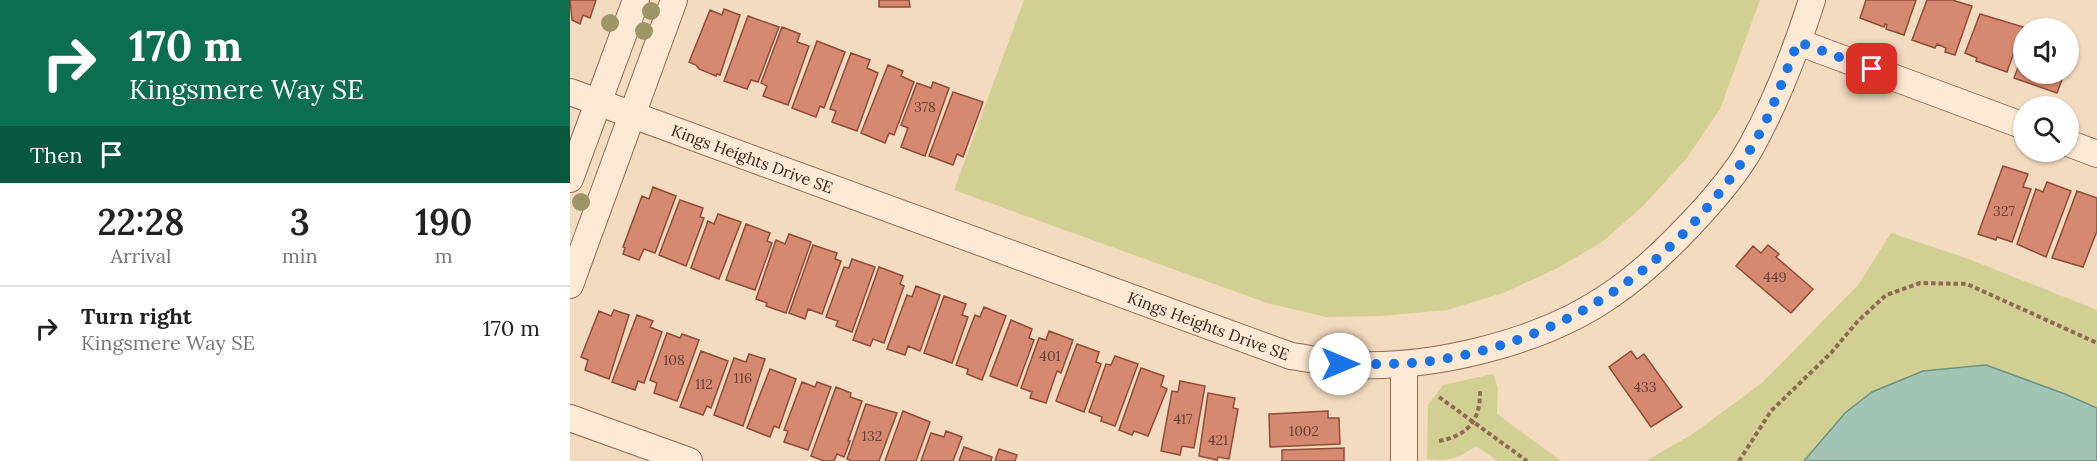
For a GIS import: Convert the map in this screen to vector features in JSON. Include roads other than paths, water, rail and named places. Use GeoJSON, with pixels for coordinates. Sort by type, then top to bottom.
{"type":"FeatureCollection","features":[{"type":"Feature","properties":{"kind":"street"},"geometry":{"type":"LineString","coordinates":[[570,180],[636,0]]}},
{"type":"Feature","properties":{"kind":"street"},"geometry":{"type":"LineString","coordinates":[[570,285],[674,0]]}},
{"type":"Feature","properties":{"kind":"street","name":"Kings Heights Drive SE"},"geometry":{"type":"LineString","coordinates":[[570,92],[1291,356],[1340,364],[1404,364],[1432,361],[1507,343],[1561,323],[1611,295],[1661,255],[1710,204],[1750,148],[1771,107],[1798,42],[1812,0]]}},
{"type":"Feature","properties":{"kind":"street"},"geometry":{"type":"LineString","coordinates":[[1798,42],[2013,122]]}},
{"type":"Feature","properties":{"kind":"street"},"geometry":{"type":"LineString","coordinates":[[2079,147],[2097,154]]}},
{"type":"Feature","properties":{"kind":"street"},"geometry":{"type":"LineString","coordinates":[[1404,364],[1404,461]]}},
{"type":"Feature","properties":{"kind":"street"},"geometry":{"type":"LineString","coordinates":[[570,418],[689,461]]}}]}
